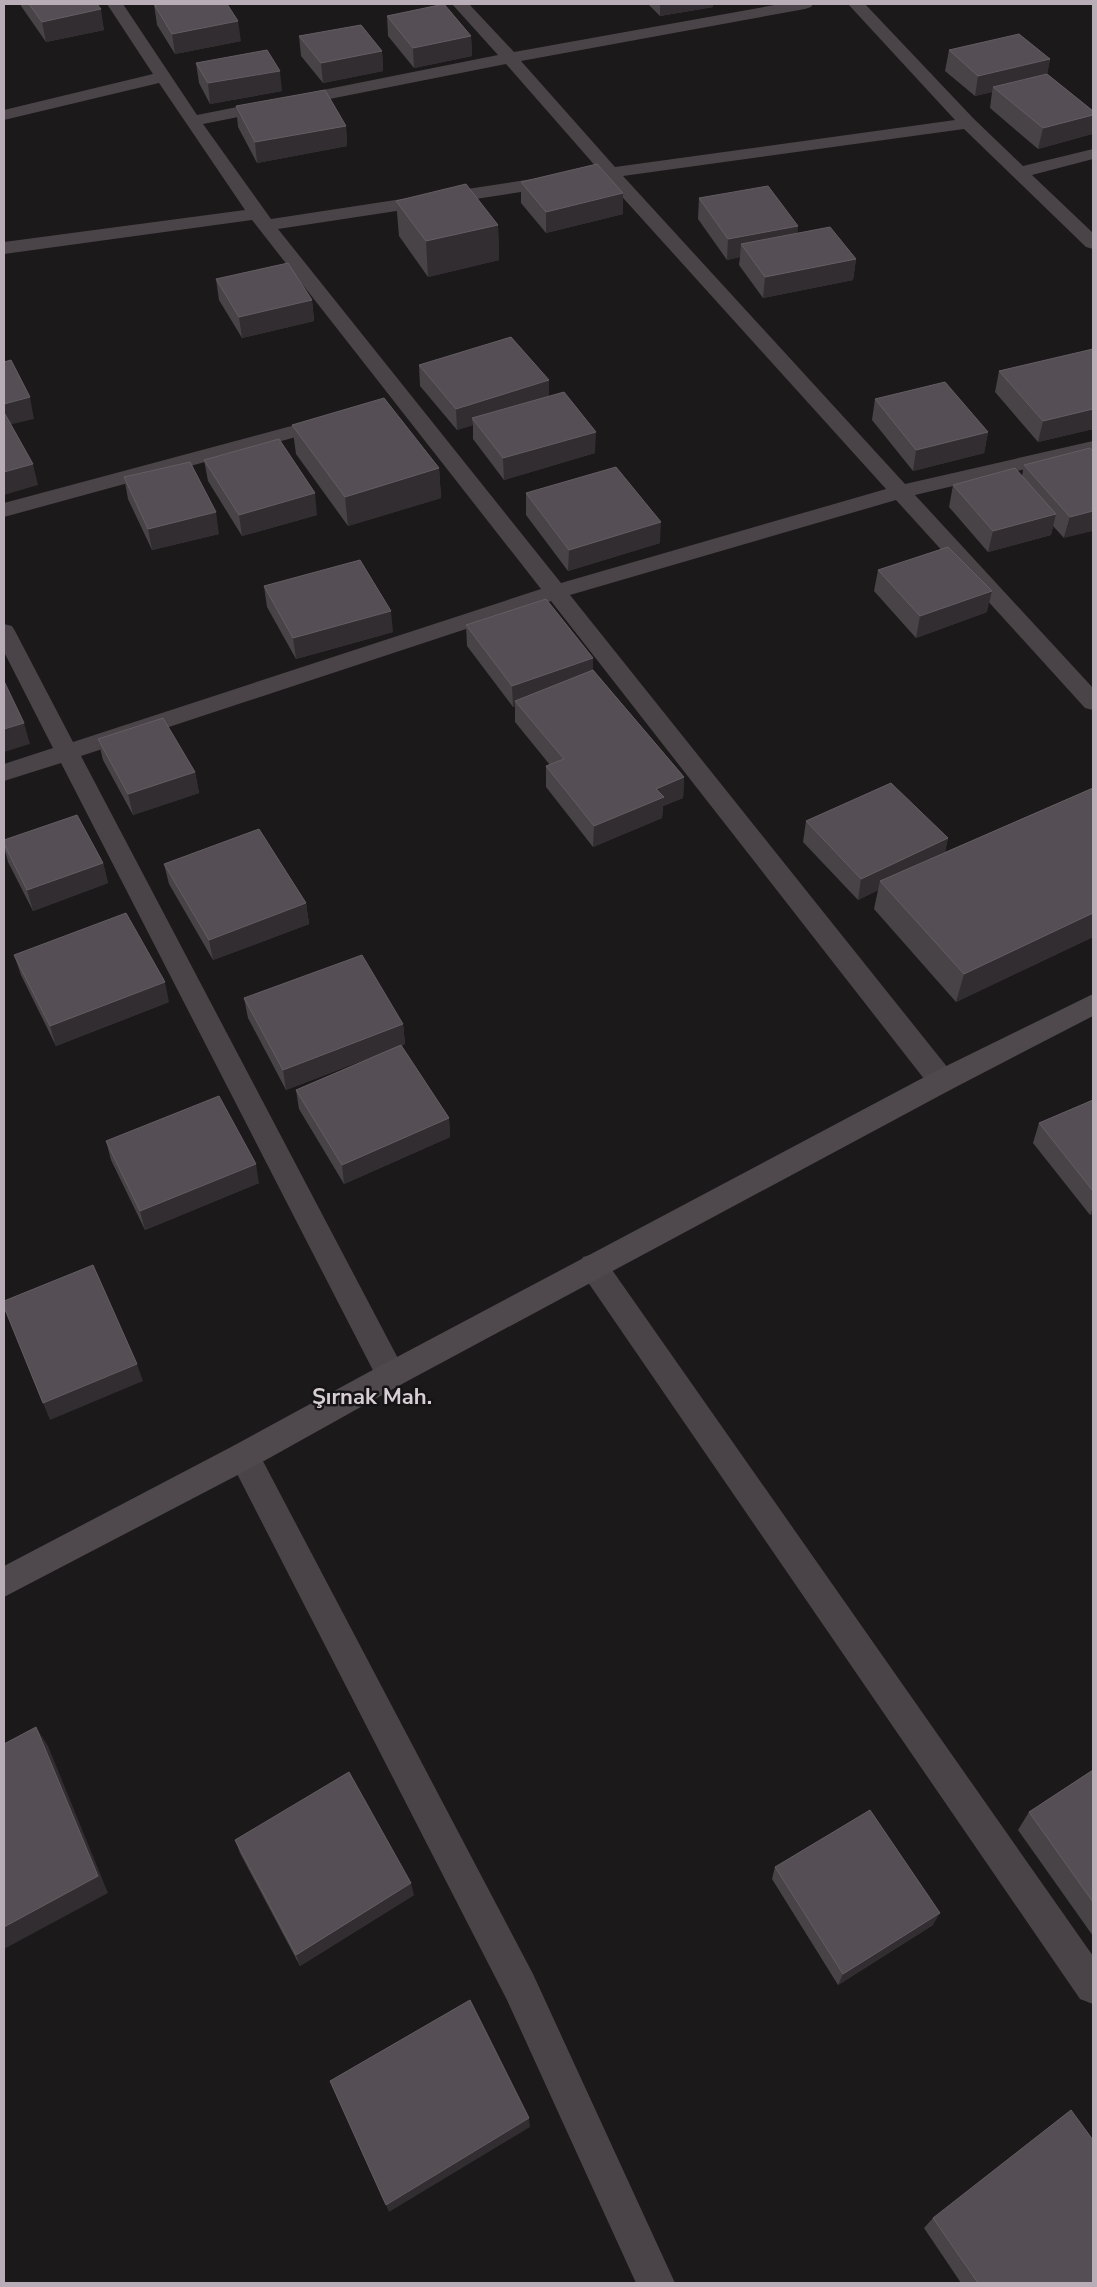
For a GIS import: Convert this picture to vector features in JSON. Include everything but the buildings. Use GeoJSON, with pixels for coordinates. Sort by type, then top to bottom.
{"type":"FeatureCollection","features":[{"type":"Feature","properties":{"kind":"street"},"geometry":{"type":"LineString","coordinates":[[115,4],[192,122],[396,404],[555,592],[942,1081]]}},
{"type":"Feature","properties":{"kind":"street"},"geometry":{"type":"LineString","coordinates":[[460,4],[511,58],[610,172],[899,492],[1093,702]]}},
{"type":"Feature","properties":{"kind":"street"},"geometry":{"type":"LineString","coordinates":[[192,122],[511,58],[805,4]]}},
{"type":"Feature","properties":{"kind":"street"},"geometry":{"type":"LineString","coordinates":[[856,4],[968,123],[1093,242]]}},
{"type":"Feature","properties":{"kind":"street"},"geometry":{"type":"LineString","coordinates":[[4,115],[163,76]]}},
{"type":"Feature","properties":{"kind":"street"},"geometry":{"type":"LineString","coordinates":[[4,248],[263,220],[968,123]]}},
{"type":"Feature","properties":{"kind":"street"},"geometry":{"type":"LineString","coordinates":[[1021,172],[1093,154]]}},
{"type":"Feature","properties":{"kind":"street"},"geometry":{"type":"LineString","coordinates":[[4,510],[348,417]]}},
{"type":"Feature","properties":{"kind":"street"},"geometry":{"type":"LineString","coordinates":[[4,773],[555,592],[899,492],[1093,447]]}},
{"type":"Feature","properties":{"kind":"street"},"geometry":{"type":"LineString","coordinates":[[4,631],[391,1374]]}},
{"type":"Feature","properties":{"kind":"street"},"geometry":{"type":"LineString","coordinates":[[4,1582],[244,1456],[391,1374],[942,1081],[1090,1011]]}},
{"type":"Feature","properties":{"kind":"street"},"geometry":{"type":"LineString","coordinates":[[593,1266],[1091,1979]]}},
{"type":"Feature","properties":{"kind":"street"},"geometry":{"type":"LineString","coordinates":[[244,1456],[520,1987],[656,2283]]}},
{"type":"Feature","properties":{"kind":"district","name":"Şırnak Mah."},"geometry":{"type":"Point","coordinates":[372,1397]}}]}
